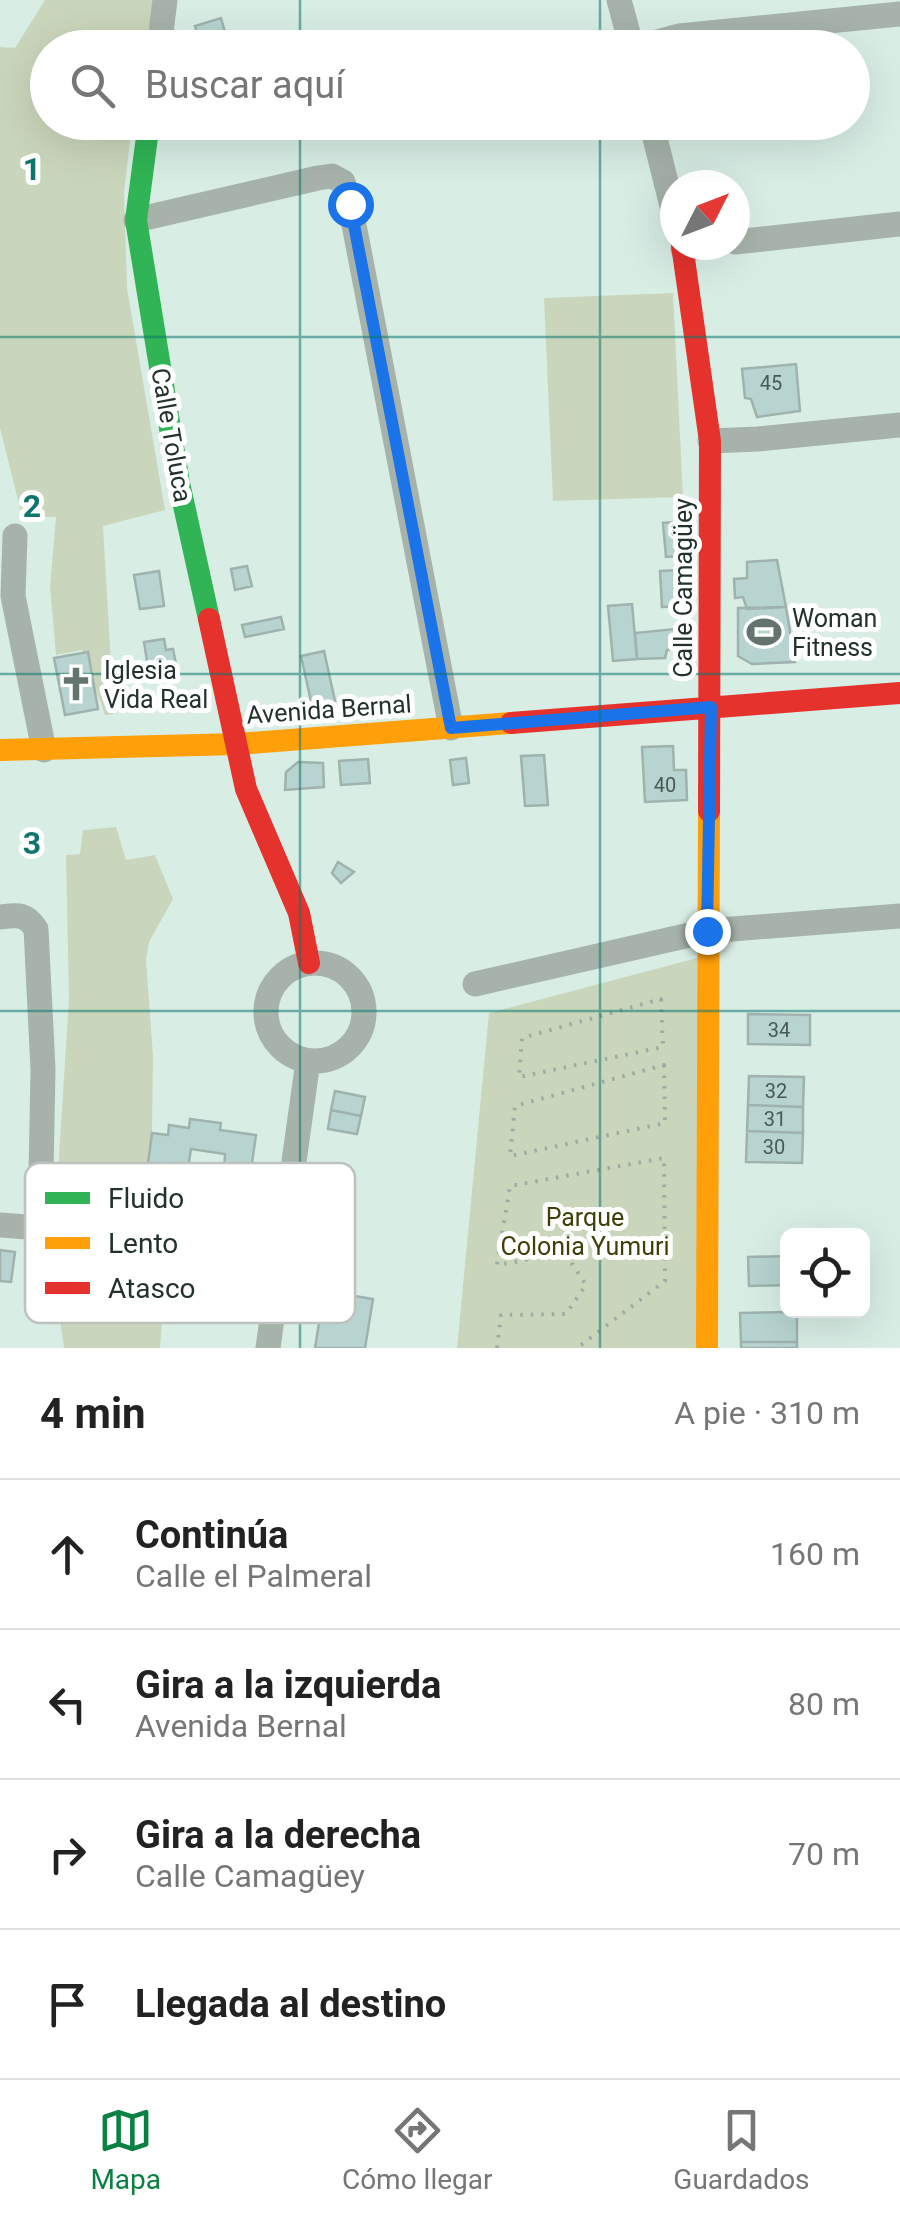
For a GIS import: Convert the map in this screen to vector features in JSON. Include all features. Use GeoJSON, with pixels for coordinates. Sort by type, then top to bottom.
{"type":"FeatureCollection","features":[{"type":"Feature","properties":{"kind":"street"},"geometry":{"type":"LineString","coordinates":[[619,0],[628,30]]}},
{"type":"Feature","properties":{"kind":"street"},"geometry":{"type":"LineString","coordinates":[[162,30],[168,1]]}},
{"type":"Feature","properties":{"kind":"street"},"geometry":{"type":"LineString","coordinates":[[740,30],[900,14]]}},
{"type":"Feature","properties":{"kind":"street","name":"Calle Toluca"},"geometry":{"type":"LineString","coordinates":[[147,140],[136,220],[179,484],[246,789],[299,913],[310,963]]}},
{"type":"Feature","properties":{"kind":"street"},"geometry":{"type":"LineString","coordinates":[[656,140],[663,170]]}},
{"type":"Feature","properties":{"kind":"street"},"geometry":{"type":"LineString","coordinates":[[136,220],[318,178],[332,176],[343,182],[451,728]]}},
{"type":"Feature","properties":{"kind":"street"},"geometry":{"type":"LineString","coordinates":[[750,240],[900,224]]}},
{"type":"Feature","properties":{"kind":"street","name":"Calle Camagüey"},"geometry":{"type":"LineString","coordinates":[[684,260],[710,441],[707,1348]]}},
{"type":"Feature","properties":{"kind":"street"},"geometry":{"type":"LineString","coordinates":[[710,441],[758,440],[900,425]]}},
{"type":"Feature","properties":{"kind":"street"},"geometry":{"type":"LineString","coordinates":[[15,536],[12,596],[44,750]]}},
{"type":"Feature","properties":{"kind":"street","name":"Avenida Bernal"},"geometry":{"type":"LineString","coordinates":[[0,750],[238,744],[900,692]]}},
{"type":"Feature","properties":{"kind":"street"},"geometry":{"type":"LineString","coordinates":[[0,917],[20,914],[36,929],[42,1069],[41,1163]]}},
{"type":"Feature","properties":{"kind":"street"},"geometry":{"type":"LineString","coordinates":[[475,984],[707,931],[900,916]]}},
{"type":"Feature","properties":{"kind":"street"},"geometry":{"type":"LineString","coordinates":[[326,964],[351,978],[364,1004],[364,1019],[352,1045],[340,1054],[327,1060],[308,1060],[283,1049],[273,1036],[266,1005],[271,990],[294,968],[326,964]]}},
{"type":"Feature","properties":{"kind":"street"},"geometry":{"type":"LineString","coordinates":[[292,1163],[308,1060]]}},
{"type":"Feature","properties":{"kind":"street"},"geometry":{"type":"LineString","coordinates":[[0,1225],[25,1227]]}},
{"type":"Feature","properties":{"kind":"street"},"geometry":{"type":"LineString","coordinates":[[268,1348],[271,1323]]}},
{"type":"Feature","properties":{"kind":"path"},"geometry":{"type":"LineString","coordinates":[[662,999],[663,1047],[520,1077],[522,1038],[557,1028],[662,999]]}},
{"type":"Feature","properties":{"kind":"path"},"geometry":{"type":"LineString","coordinates":[[664,1065],[665,1123],[510,1156],[515,1106],[664,1065]]}},
{"type":"Feature","properties":{"kind":"path"},"geometry":{"type":"LineString","coordinates":[[497,1348],[501,1316],[566,1314],[586,1286],[566,1253],[497,1265],[510,1186],[664,1158],[665,1281],[577,1348]]}},
{"type":"Feature","properties":{"kind":"green space"},"geometry":{"type":"Polygon","coordinates":[[[45,0],[154,0],[148,30],[30,30],[30,140],[130,140],[124,193],[127,288],[165,510],[103,526],[114,714],[105,715],[82,650],[56,655],[50,586],[56,517],[22,516],[0,428],[0,47],[15,48],[45,0]]]}},
{"type":"Feature","properties":{"kind":"green space"},"geometry":{"type":"Polygon","coordinates":[[[673,293],[683,497],[553,501],[544,298],[673,293]]]}},
{"type":"Feature","properties":{"kind":"green space"},"geometry":{"type":"Polygon","coordinates":[[[116,827],[126,860],[155,855],[173,899],[149,942],[146,960],[153,1056],[148,1163],[59,1163],[69,999],[66,855],[80,854],[83,830],[116,827]]]}},
{"type":"Feature","properties":{"kind":"green space","name":"Parque Colonia Yumuri"},"geometry":{"type":"Polygon","coordinates":[[[701,957],[700,1348],[457,1348],[489,1013],[701,957]]]}},
{"type":"Feature","properties":{"kind":"green space"},"geometry":{"type":"Polygon","coordinates":[[[60,1323],[162,1323],[160,1348],[64,1348],[60,1323]]]}},
{"type":"Feature","properties":{"kind":"building"},"geometry":{"type":"Polygon","coordinates":[[[221,18],[224,30],[196,30],[195,26],[221,18]]]}},
{"type":"Feature","properties":{"kind":"building"},"geometry":{"type":"Polygon","coordinates":[[[796,364],[800,411],[757,417],[751,399],[745,398],[742,369],[796,364]]]}},
{"type":"Feature","properties":{"kind":"building"},"geometry":{"type":"Polygon","coordinates":[[[689,521],[692,555],[666,557],[663,523],[689,521]]]}},
{"type":"Feature","properties":{"kind":"building"},"geometry":{"type":"Polygon","coordinates":[[[777,560],[786,607],[747,609],[743,597],[735,598],[734,579],[747,578],[747,562],[777,560]]]}},
{"type":"Feature","properties":{"kind":"building"},"geometry":{"type":"Polygon","coordinates":[[[247,566],[252,586],[235,590],[231,569],[247,566]]]}},
{"type":"Feature","properties":{"kind":"building"},"geometry":{"type":"Polygon","coordinates":[[[681,570],[682,587],[690,587],[691,606],[662,607],[660,571],[681,570]]]}},
{"type":"Feature","properties":{"kind":"building"},"geometry":{"type":"Polygon","coordinates":[[[159,571],[164,606],[140,609],[134,575],[159,571]]]}},
{"type":"Feature","properties":{"kind":"building"},"geometry":{"type":"Polygon","coordinates":[[[632,604],[637,659],[613,661],[608,606],[632,604]]]}},
{"type":"Feature","properties":{"kind":"building","name":"Woman Fitness"},"geometry":{"type":"Polygon","coordinates":[[[786,607],[795,662],[752,664],[738,656],[738,608],[786,607]]]}},
{"type":"Feature","properties":{"kind":"building"},"geometry":{"type":"Polygon","coordinates":[[[281,617],[284,629],[245,637],[242,625],[281,617]]]}},
{"type":"Feature","properties":{"kind":"building"},"geometry":{"type":"Polygon","coordinates":[[[685,628],[687,648],[667,650],[665,658],[637,659],[635,633],[685,628]]]}},
{"type":"Feature","properties":{"kind":"building"},"geometry":{"type":"Polygon","coordinates":[[[164,639],[166,650],[173,649],[177,669],[149,674],[144,642],[164,639]]]}},
{"type":"Feature","properties":{"kind":"building"},"geometry":{"type":"Polygon","coordinates":[[[324,651],[335,701],[312,706],[301,656],[324,651]]]}},
{"type":"Feature","properties":{"kind":"building","name":"Iglesia Vida Real"},"geometry":{"type":"Polygon","coordinates":[[[88,652],[98,709],[65,715],[54,658],[88,652]]]}},
{"type":"Feature","properties":{"kind":"building"},"geometry":{"type":"Polygon","coordinates":[[[673,746],[674,770],[686,770],[687,800],[645,802],[642,747],[673,746]]]}},
{"type":"Feature","properties":{"kind":"building"},"geometry":{"type":"Polygon","coordinates":[[[544,755],[548,805],[525,806],[521,756],[544,755]]]}},
{"type":"Feature","properties":{"kind":"building"},"geometry":{"type":"Polygon","coordinates":[[[466,758],[469,783],[453,785],[450,760],[466,758]]]}},
{"type":"Feature","properties":{"kind":"building"},"geometry":{"type":"Polygon","coordinates":[[[368,759],[370,783],[341,785],[339,761],[368,759]]]}},
{"type":"Feature","properties":{"kind":"building"},"geometry":{"type":"Polygon","coordinates":[[[298,762],[323,763],[324,787],[285,790],[286,772],[298,762]]]}},
{"type":"Feature","properties":{"kind":"building"},"geometry":{"type":"Polygon","coordinates":[[[338,862],[354,872],[341,883],[332,873],[338,862]]]}},
{"type":"Feature","properties":{"kind":"building"},"geometry":{"type":"Polygon","coordinates":[[[748,1014],[810,1015],[810,1045],[748,1044],[748,1014]]]}},
{"type":"Feature","properties":{"kind":"building"},"geometry":{"type":"Polygon","coordinates":[[[749,1076],[804,1077],[803,1107],[748,1105],[749,1076]]]}},
{"type":"Feature","properties":{"kind":"building"},"geometry":{"type":"Polygon","coordinates":[[[335,1091],[365,1097],[361,1116],[331,1110],[335,1091]]]}},
{"type":"Feature","properties":{"kind":"building"},"geometry":{"type":"Polygon","coordinates":[[[748,1105],[803,1107],[803,1133],[747,1131],[748,1105]]]}},
{"type":"Feature","properties":{"kind":"building"},"geometry":{"type":"Polygon","coordinates":[[[331,1110],[361,1116],[357,1134],[328,1129],[331,1110]]]}},
{"type":"Feature","properties":{"kind":"building"},"geometry":{"type":"Polygon","coordinates":[[[190,1119],[221,1123],[220,1130],[256,1135],[252,1163],[225,1163],[225,1154],[191,1149],[189,1163],[148,1163],[152,1133],[168,1135],[169,1125],[189,1128],[190,1119]]]}},
{"type":"Feature","properties":{"kind":"building"},"geometry":{"type":"Polygon","coordinates":[[[747,1131],[803,1133],[802,1163],[746,1162],[747,1131]]]}},
{"type":"Feature","properties":{"kind":"building"},"geometry":{"type":"Polygon","coordinates":[[[0,1250],[15,1252],[11,1282],[0,1281],[0,1250]]]}},
{"type":"Feature","properties":{"kind":"building"},"geometry":{"type":"Polygon","coordinates":[[[780,1256],[780,1285],[749,1286],[748,1257],[780,1256]]]}},
{"type":"Feature","properties":{"kind":"building"},"geometry":{"type":"Polygon","coordinates":[[[355,1296],[373,1299],[365,1348],[315,1348],[319,1323],[355,1323],[355,1296]]]}},
{"type":"Feature","properties":{"kind":"building"},"geometry":{"type":"Polygon","coordinates":[[[780,1312],[780,1318],[797,1318],[797,1342],[741,1342],[740,1313],[780,1312]]]}},
{"type":"Feature","properties":{"kind":"building"},"geometry":{"type":"Polygon","coordinates":[[[741,1342],[797,1342],[797,1348],[741,1348],[741,1342]]]}},
{"type":"Feature","properties":{"kind":"traffic: fast"},"geometry":{"type":"LineString","coordinates":[[147,140],[136,220],[179,483],[209,619]]}},
{"type":"Feature","properties":{"kind":"traffic: slow"},"geometry":{"type":"LineString","coordinates":[[0,750],[238,744],[511,723]]}},
{"type":"Feature","properties":{"kind":"traffic: slow"},"geometry":{"type":"LineString","coordinates":[[707,1348],[709,811]]}},
{"type":"Feature","properties":{"kind":"traffic: jam"},"geometry":{"type":"LineString","coordinates":[[684,260],[710,441],[709,811]]}},
{"type":"Feature","properties":{"kind":"traffic: jam"},"geometry":{"type":"LineString","coordinates":[[209,619],[246,789],[299,913],[309,963]]}},
{"type":"Feature","properties":{"kind":"traffic: jam"},"geometry":{"type":"LineString","coordinates":[[511,723],[900,693]]}},
{"type":"Feature","properties":{"kind":"place","name":"Woman Fitness"},"geometry":{"type":"Point","coordinates":[764,632]}},
{"type":"Feature","properties":{"kind":"place","name":"Iglesia Vida Real"},"geometry":{"type":"Point","coordinates":[76,684]}},
{"type":"Feature","properties":{"kind":"route"},"geometry":{"type":"LineString","coordinates":[[350,204],[451,728],[711,707],[707,931]]}}]}
